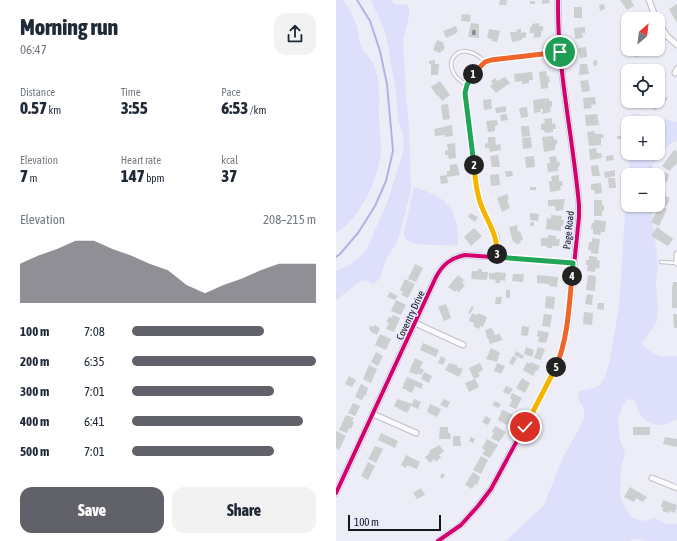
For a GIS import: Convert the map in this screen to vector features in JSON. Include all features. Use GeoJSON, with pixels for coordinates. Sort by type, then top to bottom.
{"type":"FeatureCollection","features":[{"type":"Feature","properties":{"kind":"street","name":"Page Road"},"geometry":{"type":"LineString","coordinates":[[438,541],[461,525],[488,494],[550,380],[560,356],[568,324],[579,205],[560,52],[558,0]]}},
{"type":"Feature","properties":{"kind":"street"},"geometry":{"type":"LineString","coordinates":[[649,0],[653,12]]}},
{"type":"Feature","properties":{"kind":"street"},"geometry":{"type":"LineString","coordinates":[[665,33],[677,45]]}},
{"type":"Feature","properties":{"kind":"street"},"geometry":{"type":"LineString","coordinates":[[496,257],[496,236],[484,212],[478,195],[465,93],[467,85],[474,72],[485,62],[560,52]]}},
{"type":"Feature","properties":{"kind":"street"},"geometry":{"type":"LineString","coordinates":[[677,254],[677,263]]}},
{"type":"Feature","properties":{"kind":"street","name":"Coventry Drive"},"geometry":{"type":"LineString","coordinates":[[336,493],[436,277],[444,264],[450,260],[465,255],[573,263]]}},
{"type":"Feature","properties":{"kind":"street"},"geometry":{"type":"LineString","coordinates":[[415,323],[463,344]]}},
{"type":"Feature","properties":{"kind":"street"},"geometry":{"type":"LineString","coordinates":[[373,414],[416,433]]}},
{"type":"Feature","properties":{"kind":"street"},"geometry":{"type":"LineString","coordinates":[[652,478],[677,488]]}},
{"type":"Feature","properties":{"kind":"lane"},"geometry":{"type":"LineString","coordinates":[[467,85],[457,79],[453,74],[451,63],[456,55],[461,52],[471,51],[477,54],[485,62]]}},
{"type":"Feature","properties":{"kind":"lane"},"geometry":{"type":"LineString","coordinates":[[661,262],[677,263]]}},
{"type":"Feature","properties":{"kind":"shaded area"},"geometry":{"type":"Polygon","coordinates":[[[336,0],[343,0],[350,11],[357,27],[363,50],[373,63],[376,71],[379,92],[381,147],[377,170],[368,195],[354,217],[336,233],[336,0]]]}},
{"type":"Feature","properties":{"kind":"shaded area"},"geometry":{"type":"Polygon","coordinates":[[[371,0],[391,0],[395,4],[407,5],[409,7],[409,16],[403,40],[409,127],[411,190],[401,230],[396,244],[386,259],[380,279],[373,284],[366,280],[361,281],[336,300],[336,271],[351,264],[366,251],[388,200],[404,145],[403,134],[398,119],[396,93],[385,32],[371,0]]]}},
{"type":"Feature","properties":{"kind":"shaded area"},"geometry":{"type":"Polygon","coordinates":[[[633,113],[648,116],[631,116],[633,113]]]}},
{"type":"Feature","properties":{"kind":"shaded area"},"geometry":{"type":"Polygon","coordinates":[[[665,120],[677,122],[677,140],[665,149],[665,120]]]}},
{"type":"Feature","properties":{"kind":"shaded area"},"geometry":{"type":"Polygon","coordinates":[[[629,160],[657,160],[652,168],[630,168],[629,160]]]}},
{"type":"Feature","properties":{"kind":"shaded area"},"geometry":{"type":"Polygon","coordinates":[[[414,187],[435,195],[449,206],[456,223],[458,246],[417,244],[406,239],[404,230],[414,187]]]}},
{"type":"Feature","properties":{"kind":"shaded area"},"geometry":{"type":"Polygon","coordinates":[[[625,212],[652,212],[658,263],[656,284],[658,308],[657,321],[642,344],[654,354],[677,356],[677,419],[662,425],[650,423],[641,415],[633,400],[626,400],[618,419],[620,439],[625,453],[621,468],[620,496],[627,511],[633,518],[643,521],[655,518],[666,524],[677,524],[677,541],[645,541],[637,539],[628,541],[506,541],[544,505],[563,457],[584,417],[584,409],[578,399],[579,391],[595,388],[600,385],[605,377],[609,364],[619,307],[625,212]]]}},
{"type":"Feature","properties":{"kind":"building"},"geometry":{"type":"Polygon","coordinates":[[[500,0],[507,0],[506,5],[499,5],[500,0]]]}},
{"type":"Feature","properties":{"kind":"building"},"geometry":{"type":"Polygon","coordinates":[[[542,0],[549,0],[550,3],[542,4],[542,0]]]}},
{"type":"Feature","properties":{"kind":"building"},"geometry":{"type":"Polygon","coordinates":[[[620,0],[631,0],[634,6],[627,10],[620,0]]]}},
{"type":"Feature","properties":{"kind":"building"},"geometry":{"type":"Polygon","coordinates":[[[530,1],[535,1],[535,4],[530,4],[530,1]]]}},
{"type":"Feature","properties":{"kind":"building"},"geometry":{"type":"Polygon","coordinates":[[[604,4],[605,9],[600,11],[599,5],[604,4]]]}},
{"type":"Feature","properties":{"kind":"building"},"geometry":{"type":"Polygon","coordinates":[[[677,4],[677,23],[669,9],[677,4]]]}},
{"type":"Feature","properties":{"kind":"building"},"geometry":{"type":"Polygon","coordinates":[[[574,7],[582,7],[582,18],[574,18],[574,7]]]}},
{"type":"Feature","properties":{"kind":"building"},"geometry":{"type":"Polygon","coordinates":[[[462,14],[471,15],[470,22],[461,21],[462,14]]]}},
{"type":"Feature","properties":{"kind":"building"},"geometry":{"type":"Polygon","coordinates":[[[471,23],[479,24],[479,38],[468,37],[471,23]]]}},
{"type":"Feature","properties":{"kind":"building"},"geometry":{"type":"Polygon","coordinates":[[[539,23],[539,26],[543,26],[541,37],[534,38],[534,33],[530,33],[530,27],[532,27],[532,24],[539,23]]]}},
{"type":"Feature","properties":{"kind":"building"},"geometry":{"type":"Polygon","coordinates":[[[456,26],[458,31],[456,32],[457,33],[446,38],[443,31],[456,26]]]}},
{"type":"Feature","properties":{"kind":"building"},"geometry":{"type":"Polygon","coordinates":[[[585,27],[585,33],[582,33],[583,38],[575,39],[574,28],[585,27]]]}},
{"type":"Feature","properties":{"kind":"building"},"geometry":{"type":"Polygon","coordinates":[[[489,29],[500,31],[497,42],[491,41],[492,39],[487,38],[489,29]]]}},
{"type":"Feature","properties":{"kind":"building"},"geometry":{"type":"Polygon","coordinates":[[[521,29],[521,33],[526,32],[526,38],[512,42],[510,32],[517,32],[516,30],[521,29]]]}},
{"type":"Feature","properties":{"kind":"building"},"geometry":{"type":"Polygon","coordinates":[[[437,40],[444,43],[443,45],[445,46],[443,51],[440,53],[433,50],[437,40]]]}},
{"type":"Feature","properties":{"kind":"building"},"geometry":{"type":"Polygon","coordinates":[[[586,47],[587,57],[580,58],[578,48],[586,47]]]}},
{"type":"Feature","properties":{"kind":"building"},"geometry":{"type":"Polygon","coordinates":[[[435,60],[435,64],[439,64],[438,75],[431,75],[431,64],[429,64],[429,61],[435,60]]]}},
{"type":"Feature","properties":{"kind":"building"},"geometry":{"type":"Polygon","coordinates":[[[597,60],[597,65],[594,66],[593,61],[597,60]]]}},
{"type":"Feature","properties":{"kind":"building"},"geometry":{"type":"Polygon","coordinates":[[[580,64],[587,64],[589,74],[579,75],[580,64]]]}},
{"type":"Feature","properties":{"kind":"building"},"geometry":{"type":"Polygon","coordinates":[[[546,71],[550,82],[548,82],[548,88],[541,89],[539,72],[546,71]]]}},
{"type":"Feature","properties":{"kind":"building"},"geometry":{"type":"Polygon","coordinates":[[[532,72],[533,80],[529,80],[529,83],[522,84],[522,81],[515,82],[514,74],[532,72]]]}},
{"type":"Feature","properties":{"kind":"building"},"geometry":{"type":"Polygon","coordinates":[[[505,77],[510,83],[496,93],[490,86],[493,84],[491,81],[495,78],[497,81],[505,77]]]}},
{"type":"Feature","properties":{"kind":"building"},"geometry":{"type":"Polygon","coordinates":[[[588,80],[590,91],[582,92],[580,81],[588,80]]]}},
{"type":"Feature","properties":{"kind":"building"},"geometry":{"type":"Polygon","coordinates":[[[440,81],[450,95],[442,101],[431,87],[440,81]]]}},
{"type":"Feature","properties":{"kind":"building"},"geometry":{"type":"Polygon","coordinates":[[[595,97],[596,104],[591,105],[592,108],[584,109],[583,98],[595,97]]]}},
{"type":"Feature","properties":{"kind":"building"},"geometry":{"type":"Polygon","coordinates":[[[549,98],[549,101],[552,101],[552,107],[550,107],[551,112],[542,114],[543,109],[540,109],[541,112],[534,113],[533,100],[549,98]]]}},
{"type":"Feature","properties":{"kind":"building"},"geometry":{"type":"Polygon","coordinates":[[[491,99],[492,109],[484,110],[483,100],[491,99]]]}},
{"type":"Feature","properties":{"kind":"building"},"geometry":{"type":"Polygon","coordinates":[[[448,104],[450,119],[443,120],[441,105],[448,104]]]}},
{"type":"Feature","properties":{"kind":"building"},"geometry":{"type":"Polygon","coordinates":[[[506,106],[506,112],[496,113],[495,108],[506,106]]]}},
{"type":"Feature","properties":{"kind":"building"},"geometry":{"type":"Polygon","coordinates":[[[527,107],[528,117],[521,118],[519,108],[527,107]]]}},
{"type":"Feature","properties":{"kind":"building"},"geometry":{"type":"Polygon","coordinates":[[[507,114],[508,120],[501,121],[500,115],[507,114]]]}},
{"type":"Feature","properties":{"kind":"building"},"geometry":{"type":"Polygon","coordinates":[[[597,114],[599,125],[586,126],[585,115],[597,114]]]}},
{"type":"Feature","properties":{"kind":"building"},"geometry":{"type":"Polygon","coordinates":[[[552,118],[552,124],[555,123],[556,129],[553,129],[553,132],[545,133],[544,130],[541,130],[541,124],[545,123],[544,119],[552,118]]]}},
{"type":"Feature","properties":{"kind":"building"},"geometry":{"type":"Polygon","coordinates":[[[497,120],[498,125],[495,126],[495,131],[488,132],[486,121],[497,120]]]}},
{"type":"Feature","properties":{"kind":"building"},"geometry":{"type":"Polygon","coordinates":[[[452,125],[453,136],[435,136],[434,129],[452,125]]]}},
{"type":"Feature","properties":{"kind":"building"},"geometry":{"type":"Polygon","coordinates":[[[521,126],[529,126],[530,136],[522,137],[521,126]]]}},
{"type":"Feature","properties":{"kind":"building"},"geometry":{"type":"Polygon","coordinates":[[[594,131],[595,134],[603,134],[604,137],[601,138],[601,145],[589,146],[587,132],[594,131]]]}},
{"type":"Feature","properties":{"kind":"building"},"geometry":{"type":"Polygon","coordinates":[[[553,136],[554,140],[557,139],[555,150],[544,152],[542,137],[553,136]]]}},
{"type":"Feature","properties":{"kind":"building"},"geometry":{"type":"Polygon","coordinates":[[[617,136],[621,136],[621,139],[617,139],[617,136]]]}},
{"type":"Feature","properties":{"kind":"building"},"geometry":{"type":"Polygon","coordinates":[[[488,137],[495,137],[496,145],[500,144],[501,150],[490,152],[489,148],[485,148],[485,144],[488,143],[488,137]]]}},
{"type":"Feature","properties":{"kind":"building"},"geometry":{"type":"Polygon","coordinates":[[[531,137],[532,148],[523,149],[522,138],[531,137]]]}},
{"type":"Feature","properties":{"kind":"building"},"geometry":{"type":"Polygon","coordinates":[[[455,143],[456,158],[449,159],[448,155],[445,155],[445,151],[448,150],[447,144],[455,143]]]}},
{"type":"Feature","properties":{"kind":"building"},"geometry":{"type":"Polygon","coordinates":[[[596,148],[597,153],[601,153],[602,158],[590,160],[589,149],[596,148]]]}},
{"type":"Feature","properties":{"kind":"building"},"geometry":{"type":"Polygon","coordinates":[[[674,150],[677,152],[677,163],[669,171],[662,166],[674,150]]]}},
{"type":"Feature","properties":{"kind":"building"},"geometry":{"type":"Polygon","coordinates":[[[498,155],[500,167],[492,167],[490,156],[498,155]]]}},
{"type":"Feature","properties":{"kind":"building"},"geometry":{"type":"Polygon","coordinates":[[[613,155],[614,160],[606,161],[606,156],[613,155]]]}},
{"type":"Feature","properties":{"kind":"building"},"geometry":{"type":"Polygon","coordinates":[[[534,156],[535,167],[526,168],[525,157],[534,156]]]}},
{"type":"Feature","properties":{"kind":"building"},"geometry":{"type":"Polygon","coordinates":[[[556,156],[557,162],[559,161],[560,166],[558,166],[558,171],[548,172],[547,163],[550,163],[549,157],[556,156]]]}},
{"type":"Feature","properties":{"kind":"building"},"geometry":{"type":"Polygon","coordinates":[[[457,164],[460,175],[447,177],[448,183],[441,184],[440,176],[447,175],[447,171],[450,171],[450,165],[457,164]]]}},
{"type":"Feature","properties":{"kind":"building"},"geometry":{"type":"Polygon","coordinates":[[[598,165],[600,176],[592,176],[591,166],[598,165]]]}},
{"type":"Feature","properties":{"kind":"building"},"geometry":{"type":"Polygon","coordinates":[[[615,170],[615,176],[605,178],[604,172],[615,170]]]}},
{"type":"Feature","properties":{"kind":"building"},"geometry":{"type":"Polygon","coordinates":[[[505,171],[512,171],[513,176],[506,177],[505,171]]]}},
{"type":"Feature","properties":{"kind":"building"},"geometry":{"type":"Polygon","coordinates":[[[665,173],[669,174],[667,182],[665,182],[665,173]]]}},
{"type":"Feature","properties":{"kind":"building"},"geometry":{"type":"Polygon","coordinates":[[[499,174],[500,185],[491,186],[490,175],[499,174]]]}},
{"type":"Feature","properties":{"kind":"building"},"geometry":{"type":"Polygon","coordinates":[[[559,175],[559,181],[562,181],[563,186],[560,186],[561,190],[550,192],[549,181],[552,181],[551,176],[559,175]]]}},
{"type":"Feature","properties":{"kind":"building"},"geometry":{"type":"Polygon","coordinates":[[[608,178],[615,178],[616,188],[609,188],[608,178]]]}},
{"type":"Feature","properties":{"kind":"building"},"geometry":{"type":"Polygon","coordinates":[[[601,183],[602,193],[595,194],[594,190],[591,190],[591,184],[601,183]]]}},
{"type":"Feature","properties":{"kind":"building"},"geometry":{"type":"Polygon","coordinates":[[[530,187],[536,187],[536,190],[530,190],[530,187]]]}},
{"type":"Feature","properties":{"kind":"building"},"geometry":{"type":"Polygon","coordinates":[[[507,194],[509,199],[507,200],[510,208],[502,212],[497,198],[507,194]]]}},
{"type":"Feature","properties":{"kind":"building"},"geometry":{"type":"Polygon","coordinates":[[[665,196],[670,198],[667,206],[665,205],[665,196]]]}},
{"type":"Feature","properties":{"kind":"building"},"geometry":{"type":"Polygon","coordinates":[[[565,199],[563,210],[556,211],[555,206],[548,206],[548,200],[565,199]]]}},
{"type":"Feature","properties":{"kind":"building"},"geometry":{"type":"Polygon","coordinates":[[[594,200],[602,200],[604,211],[602,211],[602,216],[594,216],[594,200]]]}},
{"type":"Feature","properties":{"kind":"building"},"geometry":{"type":"Polygon","coordinates":[[[665,208],[667,209],[659,226],[651,222],[656,212],[665,212],[665,208]]]}},
{"type":"Feature","properties":{"kind":"building"},"geometry":{"type":"Polygon","coordinates":[[[470,213],[478,217],[475,222],[468,217],[470,213]]]}},
{"type":"Feature","properties":{"kind":"building"},"geometry":{"type":"Polygon","coordinates":[[[530,213],[539,214],[538,221],[530,220],[530,213]]]}},
{"type":"Feature","properties":{"kind":"building"},"geometry":{"type":"Polygon","coordinates":[[[551,215],[562,216],[561,220],[564,220],[563,226],[561,226],[561,231],[546,229],[547,218],[551,219],[551,215]]]}},
{"type":"Feature","properties":{"kind":"building"},"geometry":{"type":"Polygon","coordinates":[[[594,220],[606,221],[605,232],[601,232],[600,235],[593,234],[593,229],[591,229],[594,220]]]}},
{"type":"Feature","properties":{"kind":"building"},"geometry":{"type":"Polygon","coordinates":[[[531,222],[534,222],[534,226],[530,226],[531,222]]]}},
{"type":"Feature","properties":{"kind":"building"},"geometry":{"type":"Polygon","coordinates":[[[517,225],[518,232],[520,231],[523,240],[520,241],[521,243],[516,244],[513,242],[509,227],[517,225]]]}},
{"type":"Feature","properties":{"kind":"building"},"geometry":{"type":"Polygon","coordinates":[[[657,227],[673,239],[668,246],[651,236],[657,227]]]}},
{"type":"Feature","properties":{"kind":"building"},"geometry":{"type":"Polygon","coordinates":[[[474,228],[482,236],[471,246],[464,237],[474,228]]]}},
{"type":"Feature","properties":{"kind":"building"},"geometry":{"type":"Polygon","coordinates":[[[548,235],[556,236],[556,239],[560,239],[559,246],[547,248],[547,246],[541,246],[541,238],[548,238],[548,235]]]}},
{"type":"Feature","properties":{"kind":"building"},"geometry":{"type":"Polygon","coordinates":[[[592,238],[600,239],[598,254],[591,253],[591,250],[588,250],[589,242],[592,242],[592,238]]]}},
{"type":"Feature","properties":{"kind":"building"},"geometry":{"type":"Polygon","coordinates":[[[589,256],[597,257],[597,260],[600,261],[599,269],[596,268],[595,272],[587,271],[588,265],[586,265],[586,260],[589,260],[589,256]]]}},
{"type":"Feature","properties":{"kind":"building"},"geometry":{"type":"Polygon","coordinates":[[[415,264],[423,268],[416,282],[408,279],[415,264]]]}},
{"type":"Feature","properties":{"kind":"building"},"geometry":{"type":"Polygon","coordinates":[[[478,269],[482,269],[482,272],[488,272],[487,280],[471,279],[472,271],[478,271],[478,269]]]}},
{"type":"Feature","properties":{"kind":"building"},"geometry":{"type":"Polygon","coordinates":[[[489,273],[506,273],[505,281],[500,280],[500,283],[495,283],[496,280],[489,279],[489,273]]]}},
{"type":"Feature","properties":{"kind":"building"},"geometry":{"type":"Polygon","coordinates":[[[513,274],[524,274],[523,282],[512,281],[513,274]]]}},
{"type":"Feature","properties":{"kind":"building"},"geometry":{"type":"Polygon","coordinates":[[[458,275],[464,280],[462,283],[465,285],[459,292],[456,290],[455,292],[448,287],[458,275]]]}},
{"type":"Feature","properties":{"kind":"building"},"geometry":{"type":"Polygon","coordinates":[[[537,275],[558,277],[557,287],[549,286],[549,284],[537,283],[537,275]]]}},
{"type":"Feature","properties":{"kind":"building"},"geometry":{"type":"Polygon","coordinates":[[[588,275],[596,276],[595,291],[586,290],[588,275]]]}},
{"type":"Feature","properties":{"kind":"building"},"geometry":{"type":"Polygon","coordinates":[[[405,279],[415,284],[408,298],[401,295],[403,292],[400,290],[405,279]]]}},
{"type":"Feature","properties":{"kind":"building"},"geometry":{"type":"Polygon","coordinates":[[[673,282],[677,282],[677,308],[672,308],[673,282]]]}},
{"type":"Feature","properties":{"kind":"building"},"geometry":{"type":"Polygon","coordinates":[[[506,290],[510,290],[510,298],[506,298],[506,290]]]}},
{"type":"Feature","properties":{"kind":"building"},"geometry":{"type":"Polygon","coordinates":[[[390,292],[398,296],[395,300],[387,297],[390,292]]]}},
{"type":"Feature","properties":{"kind":"building"},"geometry":{"type":"Polygon","coordinates":[[[587,294],[593,295],[592,305],[585,304],[587,294]]]}},
{"type":"Feature","properties":{"kind":"building"},"geometry":{"type":"Polygon","coordinates":[[[546,296],[555,297],[554,309],[545,308],[546,296]]]}},
{"type":"Feature","properties":{"kind":"building"},"geometry":{"type":"Polygon","coordinates":[[[496,297],[502,297],[501,304],[495,304],[496,297]]]}},
{"type":"Feature","properties":{"kind":"building"},"geometry":{"type":"Polygon","coordinates":[[[396,300],[406,305],[401,315],[391,311],[396,300]]]}},
{"type":"Feature","properties":{"kind":"building"},"geometry":{"type":"Polygon","coordinates":[[[598,303],[604,303],[604,310],[597,309],[598,303]]]}},
{"type":"Feature","properties":{"kind":"building"},"geometry":{"type":"Polygon","coordinates":[[[446,304],[451,318],[444,321],[438,307],[446,304]]]}},
{"type":"Feature","properties":{"kind":"building"},"geometry":{"type":"Polygon","coordinates":[[[472,306],[474,307],[470,314],[468,313],[472,306]]]}},
{"type":"Feature","properties":{"kind":"building"},"geometry":{"type":"Polygon","coordinates":[[[584,312],[593,313],[592,325],[583,324],[584,312]]]}},
{"type":"Feature","properties":{"kind":"building"},"geometry":{"type":"Polygon","coordinates":[[[472,313],[477,315],[478,313],[487,317],[483,327],[480,326],[479,329],[473,326],[474,323],[469,321],[472,313]]]}},
{"type":"Feature","properties":{"kind":"building"},"geometry":{"type":"Polygon","coordinates":[[[544,314],[552,315],[550,327],[542,326],[544,314]]]}},
{"type":"Feature","properties":{"kind":"building"},"geometry":{"type":"Polygon","coordinates":[[[673,314],[677,314],[677,328],[674,328],[673,314]]]}},
{"type":"Feature","properties":{"kind":"building"},"geometry":{"type":"Polygon","coordinates":[[[393,315],[400,318],[394,332],[386,329],[389,323],[386,322],[389,317],[391,318],[393,315]]]}},
{"type":"Feature","properties":{"kind":"building"},"geometry":{"type":"Polygon","coordinates":[[[374,325],[380,328],[377,335],[369,329],[370,326],[373,327],[374,325]]]}},
{"type":"Feature","properties":{"kind":"building"},"geometry":{"type":"Polygon","coordinates":[[[522,326],[529,327],[528,335],[521,335],[522,326]]]}},
{"type":"Feature","properties":{"kind":"building"},"geometry":{"type":"Polygon","coordinates":[[[492,328],[495,335],[500,334],[502,340],[490,344],[485,330],[492,328]]]}},
{"type":"Feature","properties":{"kind":"building"},"geometry":{"type":"Polygon","coordinates":[[[538,330],[549,333],[546,343],[538,342],[538,330]]]}},
{"type":"Feature","properties":{"kind":"building"},"geometry":{"type":"Polygon","coordinates":[[[380,334],[391,339],[386,350],[375,345],[380,334]]]}},
{"type":"Feature","properties":{"kind":"building"},"geometry":{"type":"Polygon","coordinates":[[[423,343],[439,350],[436,357],[420,350],[423,343]]]}},
{"type":"Feature","properties":{"kind":"building"},"geometry":{"type":"Polygon","coordinates":[[[526,347],[534,350],[532,357],[524,354],[526,347]]]}},
{"type":"Feature","properties":{"kind":"building"},"geometry":{"type":"Polygon","coordinates":[[[538,347],[545,349],[541,360],[534,358],[538,347]]]}},
{"type":"Feature","properties":{"kind":"building"},"geometry":{"type":"Polygon","coordinates":[[[491,348],[500,353],[499,356],[496,356],[499,357],[497,362],[486,359],[491,348]]]}},
{"type":"Feature","properties":{"kind":"building"},"geometry":{"type":"Polygon","coordinates":[[[516,351],[524,356],[522,359],[514,355],[516,351]]]}},
{"type":"Feature","properties":{"kind":"building"},"geometry":{"type":"Polygon","coordinates":[[[376,352],[383,356],[378,366],[371,362],[376,352]]]}},
{"type":"Feature","properties":{"kind":"building"},"geometry":{"type":"Polygon","coordinates":[[[441,356],[446,359],[443,365],[438,363],[441,356]]]}},
{"type":"Feature","properties":{"kind":"building"},"geometry":{"type":"Polygon","coordinates":[[[513,356],[517,358],[513,365],[509,363],[513,356]]]}},
{"type":"Feature","properties":{"kind":"building"},"geometry":{"type":"Polygon","coordinates":[[[415,358],[423,362],[420,368],[424,370],[421,375],[418,373],[417,375],[409,372],[415,358]]]}},
{"type":"Feature","properties":{"kind":"building"},"geometry":{"type":"Polygon","coordinates":[[[527,362],[540,366],[538,371],[536,370],[533,376],[523,370],[527,362]]]}},
{"type":"Feature","properties":{"kind":"building"},"geometry":{"type":"Polygon","coordinates":[[[449,363],[457,365],[457,367],[463,369],[459,377],[445,370],[449,363]]]}},
{"type":"Feature","properties":{"kind":"building"},"geometry":{"type":"Polygon","coordinates":[[[480,363],[483,370],[478,373],[480,376],[474,379],[469,368],[480,363]]]}},
{"type":"Feature","properties":{"kind":"building"},"geometry":{"type":"Polygon","coordinates":[[[497,363],[505,366],[501,374],[494,371],[497,363]]]}},
{"type":"Feature","properties":{"kind":"building"},"geometry":{"type":"Polygon","coordinates":[[[369,365],[377,369],[371,383],[363,379],[369,365]]]}},
{"type":"Feature","properties":{"kind":"building"},"geometry":{"type":"Polygon","coordinates":[[[424,372],[432,376],[429,383],[421,379],[424,372]]]}},
{"type":"Feature","properties":{"kind":"building"},"geometry":{"type":"Polygon","coordinates":[[[349,376],[356,380],[352,387],[345,384],[349,376]]]}},
{"type":"Feature","properties":{"kind":"building"},"geometry":{"type":"Polygon","coordinates":[[[407,377],[423,384],[421,389],[415,386],[412,393],[402,388],[407,377]]]}},
{"type":"Feature","properties":{"kind":"building"},"geometry":{"type":"Polygon","coordinates":[[[522,378],[530,383],[525,393],[516,388],[522,378]]]}},
{"type":"Feature","properties":{"kind":"building"},"geometry":{"type":"Polygon","coordinates":[[[475,379],[479,387],[469,392],[465,383],[475,379]]]}},
{"type":"Feature","properties":{"kind":"building"},"geometry":{"type":"Polygon","coordinates":[[[361,384],[368,388],[366,396],[365,395],[362,400],[355,397],[361,384]]]}},
{"type":"Feature","properties":{"kind":"building"},"geometry":{"type":"Polygon","coordinates":[[[506,386],[513,389],[509,395],[503,392],[506,386]]]}},
{"type":"Feature","properties":{"kind":"building"},"geometry":{"type":"Polygon","coordinates":[[[512,393],[522,398],[516,409],[509,406],[512,400],[510,398],[512,393]]]}},
{"type":"Feature","properties":{"kind":"building"},"geometry":{"type":"Polygon","coordinates":[[[397,399],[412,404],[414,399],[421,402],[418,409],[411,406],[407,413],[394,406],[397,399]]]}},
{"type":"Feature","properties":{"kind":"building"},"geometry":{"type":"Polygon","coordinates":[[[444,399],[450,402],[447,408],[440,405],[444,399]]]}},
{"type":"Feature","properties":{"kind":"building"},"geometry":{"type":"Polygon","coordinates":[[[495,401],[501,404],[498,408],[492,405],[495,401]]]}},
{"type":"Feature","properties":{"kind":"building"},"geometry":{"type":"Polygon","coordinates":[[[353,403],[360,406],[355,416],[348,413],[353,403]]]}},
{"type":"Feature","properties":{"kind":"building"},"geometry":{"type":"Polygon","coordinates":[[[430,404],[441,409],[437,417],[427,412],[430,404]]]}},
{"type":"Feature","properties":{"kind":"building"},"geometry":{"type":"Polygon","coordinates":[[[502,410],[515,416],[512,422],[510,420],[507,425],[498,420],[502,410]]]}},
{"type":"Feature","properties":{"kind":"building"},"geometry":{"type":"Polygon","coordinates":[[[346,415],[354,418],[351,429],[349,428],[347,433],[339,430],[346,415]]]}},
{"type":"Feature","properties":{"kind":"building"},"geometry":{"type":"Polygon","coordinates":[[[486,416],[491,419],[488,425],[482,422],[486,416]]]}},
{"type":"Feature","properties":{"kind":"building"},"geometry":{"type":"Polygon","coordinates":[[[495,426],[506,432],[499,442],[491,438],[494,433],[492,432],[495,426]]]}},
{"type":"Feature","properties":{"kind":"building"},"geometry":{"type":"Polygon","coordinates":[[[440,427],[448,427],[448,433],[450,433],[451,439],[439,439],[440,427]]]}},
{"type":"Feature","properties":{"kind":"building"},"geometry":{"type":"Polygon","coordinates":[[[633,427],[650,427],[650,435],[633,435],[633,427]]]}},
{"type":"Feature","properties":{"kind":"building"},"geometry":{"type":"Polygon","coordinates":[[[336,431],[346,436],[339,450],[336,448],[336,431]]]}},
{"type":"Feature","properties":{"kind":"building"},"geometry":{"type":"Polygon","coordinates":[[[381,433],[398,441],[395,448],[378,440],[381,433]]]}},
{"type":"Feature","properties":{"kind":"building"},"geometry":{"type":"Polygon","coordinates":[[[453,436],[460,436],[461,446],[453,446],[453,436]]]}},
{"type":"Feature","properties":{"kind":"building"},"geometry":{"type":"Polygon","coordinates":[[[471,437],[475,439],[473,443],[469,441],[471,437]]]}},
{"type":"Feature","properties":{"kind":"building"},"geometry":{"type":"Polygon","coordinates":[[[665,437],[677,439],[677,447],[663,444],[665,437]]]}},
{"type":"Feature","properties":{"kind":"building"},"geometry":{"type":"Polygon","coordinates":[[[487,439],[498,445],[490,458],[482,454],[485,450],[482,448],[487,439]]]}},
{"type":"Feature","properties":{"kind":"building"},"geometry":{"type":"Polygon","coordinates":[[[439,445],[444,451],[439,455],[441,457],[436,462],[434,459],[430,463],[425,457],[430,453],[429,451],[439,445]]]}},
{"type":"Feature","properties":{"kind":"building"},"geometry":{"type":"Polygon","coordinates":[[[375,446],[383,449],[376,463],[368,459],[375,446]]]}},
{"type":"Feature","properties":{"kind":"building"},"geometry":{"type":"Polygon","coordinates":[[[406,455],[420,462],[417,469],[407,465],[406,468],[401,465],[406,455]]]}},
{"type":"Feature","properties":{"kind":"building"},"geometry":{"type":"Polygon","coordinates":[[[481,456],[488,460],[481,474],[473,470],[481,456]]]}},
{"type":"Feature","properties":{"kind":"building"},"geometry":{"type":"Polygon","coordinates":[[[368,462],[375,466],[368,480],[361,476],[368,462]]]}},
{"type":"Feature","properties":{"kind":"building"},"geometry":{"type":"Polygon","coordinates":[[[473,472],[480,477],[477,485],[475,484],[472,489],[465,485],[473,472]]]}},
{"type":"Feature","properties":{"kind":"building"},"geometry":{"type":"Polygon","coordinates":[[[442,473],[445,475],[442,479],[440,477],[442,473]]]}},
{"type":"Feature","properties":{"kind":"building"},"geometry":{"type":"Polygon","coordinates":[[[630,487],[647,497],[643,502],[636,498],[634,502],[624,497],[630,487]]]}},
{"type":"Feature","properties":{"kind":"building"},"geometry":{"type":"Polygon","coordinates":[[[421,488],[425,495],[417,499],[413,493],[421,488]]]}},
{"type":"Feature","properties":{"kind":"building"},"geometry":{"type":"Polygon","coordinates":[[[663,500],[677,505],[675,513],[662,511],[663,508],[661,507],[663,500]]]}},
{"type":"Feature","properties":{"kind":"waterway"},"geometry":{"type":"LineString","coordinates":[[336,257],[358,233],[375,206],[386,181],[393,151],[387,84],[380,51],[370,21],[357,0]]}},
{"type":"Feature","properties":{"kind":"cycle path"},"geometry":{"type":"LineString","coordinates":[[438,541],[461,525],[491,489],[555,370],[568,324],[579,205],[560,52],[558,0]]}},
{"type":"Feature","properties":{"kind":"cycle path"},"geometry":{"type":"LineString","coordinates":[[336,493],[436,277],[445,265],[452,260],[465,255],[573,263]]}},
{"type":"Feature","properties":{"kind":"route"},"geometry":{"type":"LineString","coordinates":[[525,427],[550,380],[564,344],[568,324],[573,263],[496,257],[496,236],[480,204],[476,185],[465,93],[470,78],[485,62],[560,52]]}}]}
